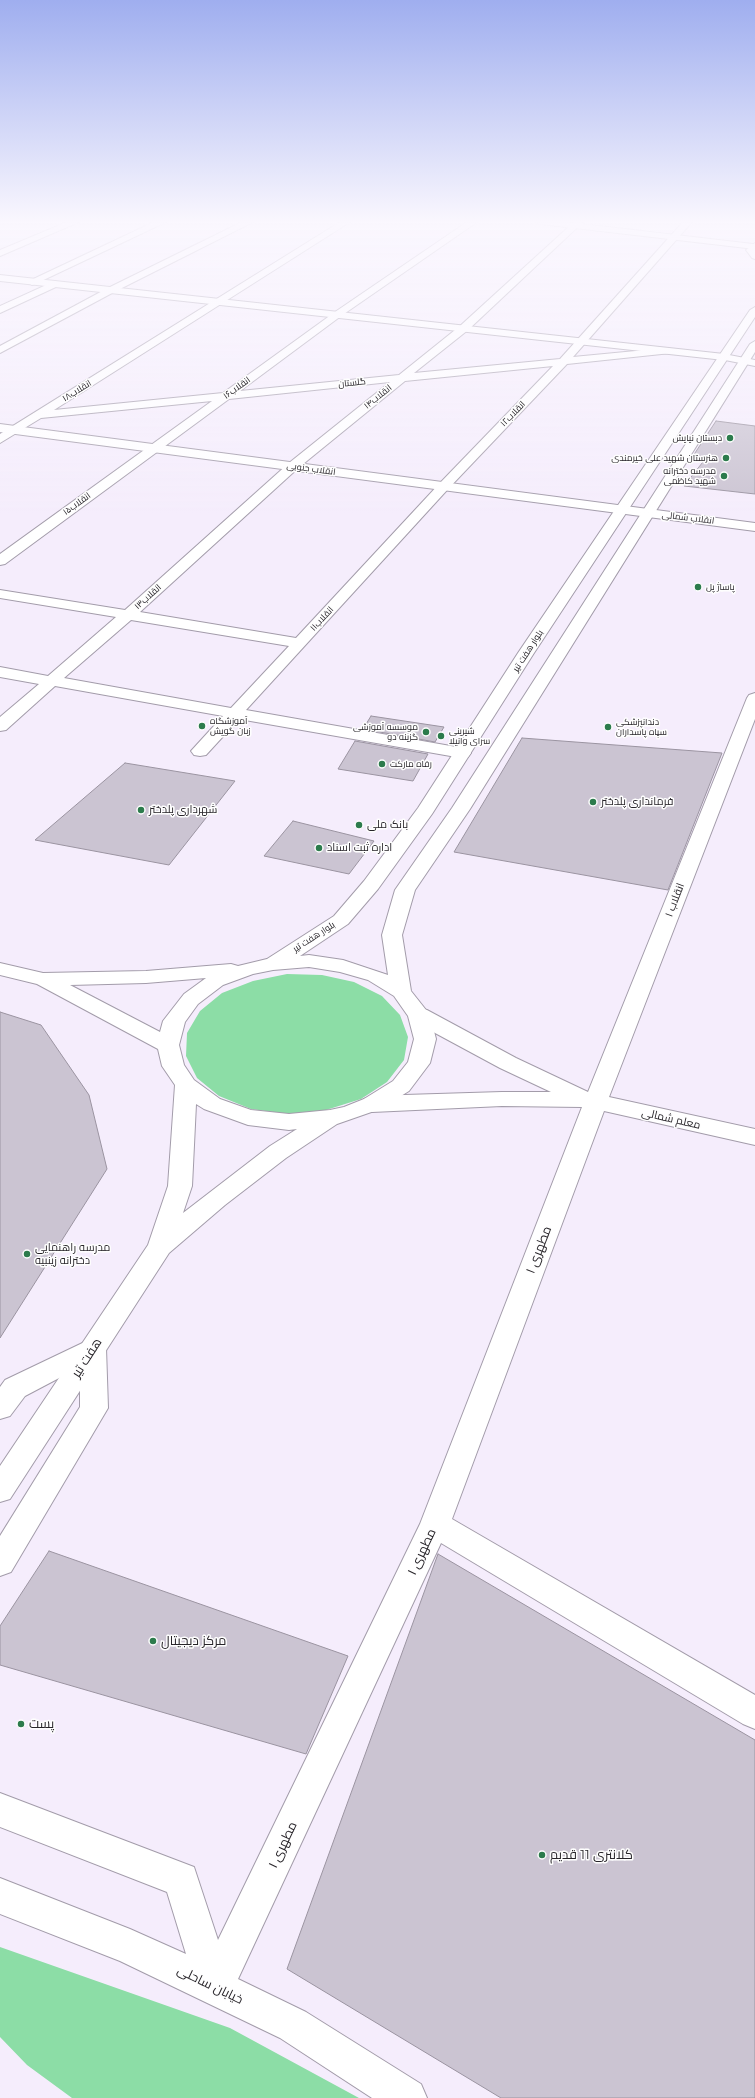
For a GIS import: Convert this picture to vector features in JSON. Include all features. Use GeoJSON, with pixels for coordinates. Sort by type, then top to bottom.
{"type":"FeatureCollection","features":[{"type":"Feature","properties":{"kind":"street"},"geometry":{"type":"LineString","coordinates":[[0,350],[56,320]]}},
{"type":"Feature","properties":{"kind":"street","name":"انقلاب۱۸"},"geometry":{"type":"LineString","coordinates":[[0,439],[190,320]]}},
{"type":"Feature","properties":{"kind":"street","name":"انقلاب۱۶"},"geometry":{"type":"LineString","coordinates":[[155,448],[330,320]]}},
{"type":"Feature","properties":{"kind":"street"},"geometry":{"type":"LineString","coordinates":[[391,320],[724,357],[751,356]]}},
{"type":"Feature","properties":{"kind":"street","name":"انقلاب۱۴"},"geometry":{"type":"LineString","coordinates":[[293,466],[473,320]]}},
{"type":"Feature","properties":{"kind":"street","name":"انقلاب۱۲"},"geometry":{"type":"LineString","coordinates":[[444,486],[563,362],[601,320]]}},
{"type":"Feature","properties":{"kind":"street","name":"بلوار هفت تیر"},"geometry":{"type":"LineString","coordinates":[[273,964],[341,920],[371,885],[426,810],[526,653],[748,320]]}},
{"type":"Feature","properties":{"kind":"street","name":"گلستان"},"geometry":{"type":"LineString","coordinates":[[37,416],[667,351]]}},
{"type":"Feature","properties":{"kind":"street"},"geometry":{"type":"LineString","coordinates":[[400,992],[392,935],[405,890],[461,809],[648,513],[751,356]]}},
{"type":"Feature","properties":{"kind":"street","name":"انقلاب جنوبی"},"geometry":{"type":"LineString","coordinates":[[0,428],[622,510]]}},
{"type":"Feature","properties":{"kind":"street","name":"انقلاب۱۵"},"geometry":{"type":"LineString","coordinates":[[0,560],[155,448]]}},
{"type":"Feature","properties":{"kind":"street","name":"انقلاب۱۳"},"geometry":{"type":"LineString","coordinates":[[0,726],[128,615],[293,466]]}},
{"type":"Feature","properties":{"kind":"street","name":"انقلاب۱۱"},"geometry":{"type":"LineString","coordinates":[[200,751],[444,486]]}},
{"type":"Feature","properties":{"kind":"street","name":"انقلاب شمالی"},"geometry":{"type":"LineString","coordinates":[[622,510],[755,527]]}},
{"type":"Feature","properties":{"kind":"street"},"geometry":{"type":"LineString","coordinates":[[0,594],[300,643]]}},
{"type":"Feature","properties":{"kind":"street"},"geometry":{"type":"LineString","coordinates":[[0,672],[462,753]]}},
{"type":"Feature","properties":{"kind":"street","name":"انقلاب ۱"},"geometry":{"type":"LineString","coordinates":[[591,1101],[755,698]]}},
{"type":"Feature","properties":{"kind":"street"},"geometry":{"type":"LineString","coordinates":[[0,969],[43,979],[146,977],[248,969],[273,964],[309,961],[343,966],[375,976],[400,992],[420,1015],[501,1059],[591,1101]]}},
{"type":"Feature","properties":{"kind":"street"},"geometry":{"type":"LineString","coordinates":[[248,969],[216,981],[191,999],[174,1021],[168,1045],[173,1066],[186,1085],[212,1104],[248,1117],[288,1122],[330,1118],[372,1104],[401,1086],[419,1063],[425,1038],[420,1015]]}},
{"type":"Feature","properties":{"kind":"street"},"geometry":{"type":"LineString","coordinates":[[43,979],[168,1045]]}},
{"type":"Feature","properties":{"kind":"street"},"geometry":{"type":"LineString","coordinates":[[160,1247],[180,1186],[186,1085]]}},
{"type":"Feature","properties":{"kind":"street"},"geometry":{"type":"LineString","coordinates":[[372,1104],[502,1099],[591,1101]]}},
{"type":"Feature","properties":{"kind":"street","name":"معلم شمالی"},"geometry":{"type":"LineString","coordinates":[[591,1101],[755,1137]]}},
{"type":"Feature","properties":{"kind":"street","name":"مطهری ۱"},"geometry":{"type":"LineString","coordinates":[[215,1988],[435,1524],[591,1101]]}},
{"type":"Feature","properties":{"kind":"street"},"geometry":{"type":"LineString","coordinates":[[160,1247],[216,1199],[278,1152],[330,1118]]}},
{"type":"Feature","properties":{"kind":"street","name":"هفت تیر"},"geometry":{"type":"LineString","coordinates":[[7,1479],[160,1247]]}},
{"type":"Feature","properties":{"kind":"street"},"geometry":{"type":"LineString","coordinates":[[0,1408],[15,1388],[93,1348],[94,1408],[0,1563]]}},
{"type":"Feature","properties":{"kind":"street"},"geometry":{"type":"LineString","coordinates":[[435,1524],[755,1713]]}},
{"type":"Feature","properties":{"kind":"street"},"geometry":{"type":"LineString","coordinates":[[0,1810],[181,1880],[215,1988]]}},
{"type":"Feature","properties":{"kind":"street","name":"خیابان ساحلی"},"geometry":{"type":"LineString","coordinates":[[0,1896],[130,1947],[294,2025],[407,2098]]}},
{"type":"Feature","properties":{"kind":"green space"},"geometry":{"type":"Polygon","coordinates":[[[287,974],[322,975],[354,982],[382,996],[400,1015],[408,1037],[404,1060],[387,1082],[361,1099],[326,1110],[288,1114],[251,1109],[219,1096],[197,1078],[186,1056],[187,1033],[200,1011],[222,993],[253,981],[287,974]]]}},
{"type":"Feature","properties":{"kind":"green space"},"geometry":{"type":"Polygon","coordinates":[[[0,1947],[230,2028],[359,2098],[72,2098],[27,2065],[0,2037],[0,1947]]]}},
{"type":"Feature","properties":{"kind":"building"},"geometry":{"type":"Polygon","coordinates":[[[716,421],[755,426],[755,494],[684,486],[706,458],[693,456],[716,421]]]}},
{"type":"Feature","properties":{"kind":"building"},"geometry":{"type":"Polygon","coordinates":[[[371,716],[444,727],[435,742],[363,729],[371,716]]]}},
{"type":"Feature","properties":{"kind":"building","name":"فرمانداری پلدختر"},"geometry":{"type":"Polygon","coordinates":[[[522,738],[722,753],[668,890],[454,852],[522,738]]]}},
{"type":"Feature","properties":{"kind":"building","name":"رفاه مارکت"},"geometry":{"type":"Polygon","coordinates":[[[355,741],[428,754],[413,781],[338,769],[355,741]]]}},
{"type":"Feature","properties":{"kind":"building","name":"شهرداری پلدختر"},"geometry":{"type":"Polygon","coordinates":[[[125,763],[235,781],[169,865],[35,840],[125,763]]]}},
{"type":"Feature","properties":{"kind":"building","name":"اداره ثبت اسناد"},"geometry":{"type":"Polygon","coordinates":[[[293,821],[374,841],[349,874],[264,856],[293,821]]]}},
{"type":"Feature","properties":{"kind":"building","name":"مدرسه راهنمایی دخترانه زینبیه"},"geometry":{"type":"Polygon","coordinates":[[[0,1012],[41,1025],[89,1095],[107,1169],[0,1338],[0,1012]]]}},
{"type":"Feature","properties":{"kind":"building","name":"مرکز دیجیتال"},"geometry":{"type":"Polygon","coordinates":[[[49,1551],[348,1656],[306,1754],[0,1665],[0,1626],[49,1551]]]}},
{"type":"Feature","properties":{"kind":"building","name":"کلانتری 11 قدیم"},"geometry":{"type":"Polygon","coordinates":[[[438,1554],[755,1740],[755,2098],[501,2098],[287,1969],[438,1554]]]}},
{"type":"Feature","properties":{"kind":"place","name":"دبستان نیایش"},"geometry":{"type":"Point","coordinates":[730,438]}},
{"type":"Feature","properties":{"kind":"place","name":"هنرستان شهید علی خیرمندی"},"geometry":{"type":"Point","coordinates":[726,458]}},
{"type":"Feature","properties":{"kind":"place","name":"مدرسه دخترانه شهید کاظمی"},"geometry":{"type":"Point","coordinates":[724,476]}},
{"type":"Feature","properties":{"kind":"place","name":"پاساژ پل"},"geometry":{"type":"Point","coordinates":[698,587]}},
{"type":"Feature","properties":{"kind":"place","name":"آموزشگاه زبان گویش"},"geometry":{"type":"Point","coordinates":[202,726]}},
{"type":"Feature","properties":{"kind":"place","name":"دندانپزشکی سپاه پاسداران"},"geometry":{"type":"Point","coordinates":[608,727]}},
{"type":"Feature","properties":{"kind":"place","name":"موسسه آموزشی گزینه دو"},"geometry":{"type":"Point","coordinates":[426,732]}},
{"type":"Feature","properties":{"kind":"place","name":"شیرینی سرای وانیلا"},"geometry":{"type":"Point","coordinates":[441,736]}},
{"type":"Feature","properties":{"kind":"place","name":"رفاه مارکت"},"geometry":{"type":"Point","coordinates":[382,764]}},
{"type":"Feature","properties":{"kind":"place","name":"فرمانداری پلدختر"},"geometry":{"type":"Point","coordinates":[593,802]}},
{"type":"Feature","properties":{"kind":"place","name":"شهرداری پلدختر"},"geometry":{"type":"Point","coordinates":[141,810]}},
{"type":"Feature","properties":{"kind":"place","name":"بانک ملی"},"geometry":{"type":"Point","coordinates":[359,825]}},
{"type":"Feature","properties":{"kind":"place","name":"اداره ثبت اسناد"},"geometry":{"type":"Point","coordinates":[319,848]}},
{"type":"Feature","properties":{"kind":"place","name":"مدرسه راهنمایی دخترانه زینبیه"},"geometry":{"type":"Point","coordinates":[27,1254]}},
{"type":"Feature","properties":{"kind":"place","name":"مرکز دیجیتال"},"geometry":{"type":"Point","coordinates":[153,1641]}},
{"type":"Feature","properties":{"kind":"place","name":"پست"},"geometry":{"type":"Point","coordinates":[21,1724]}},
{"type":"Feature","properties":{"kind":"place","name":"کلانتری 11 قدیم"},"geometry":{"type":"Point","coordinates":[542,1855]}}]}
